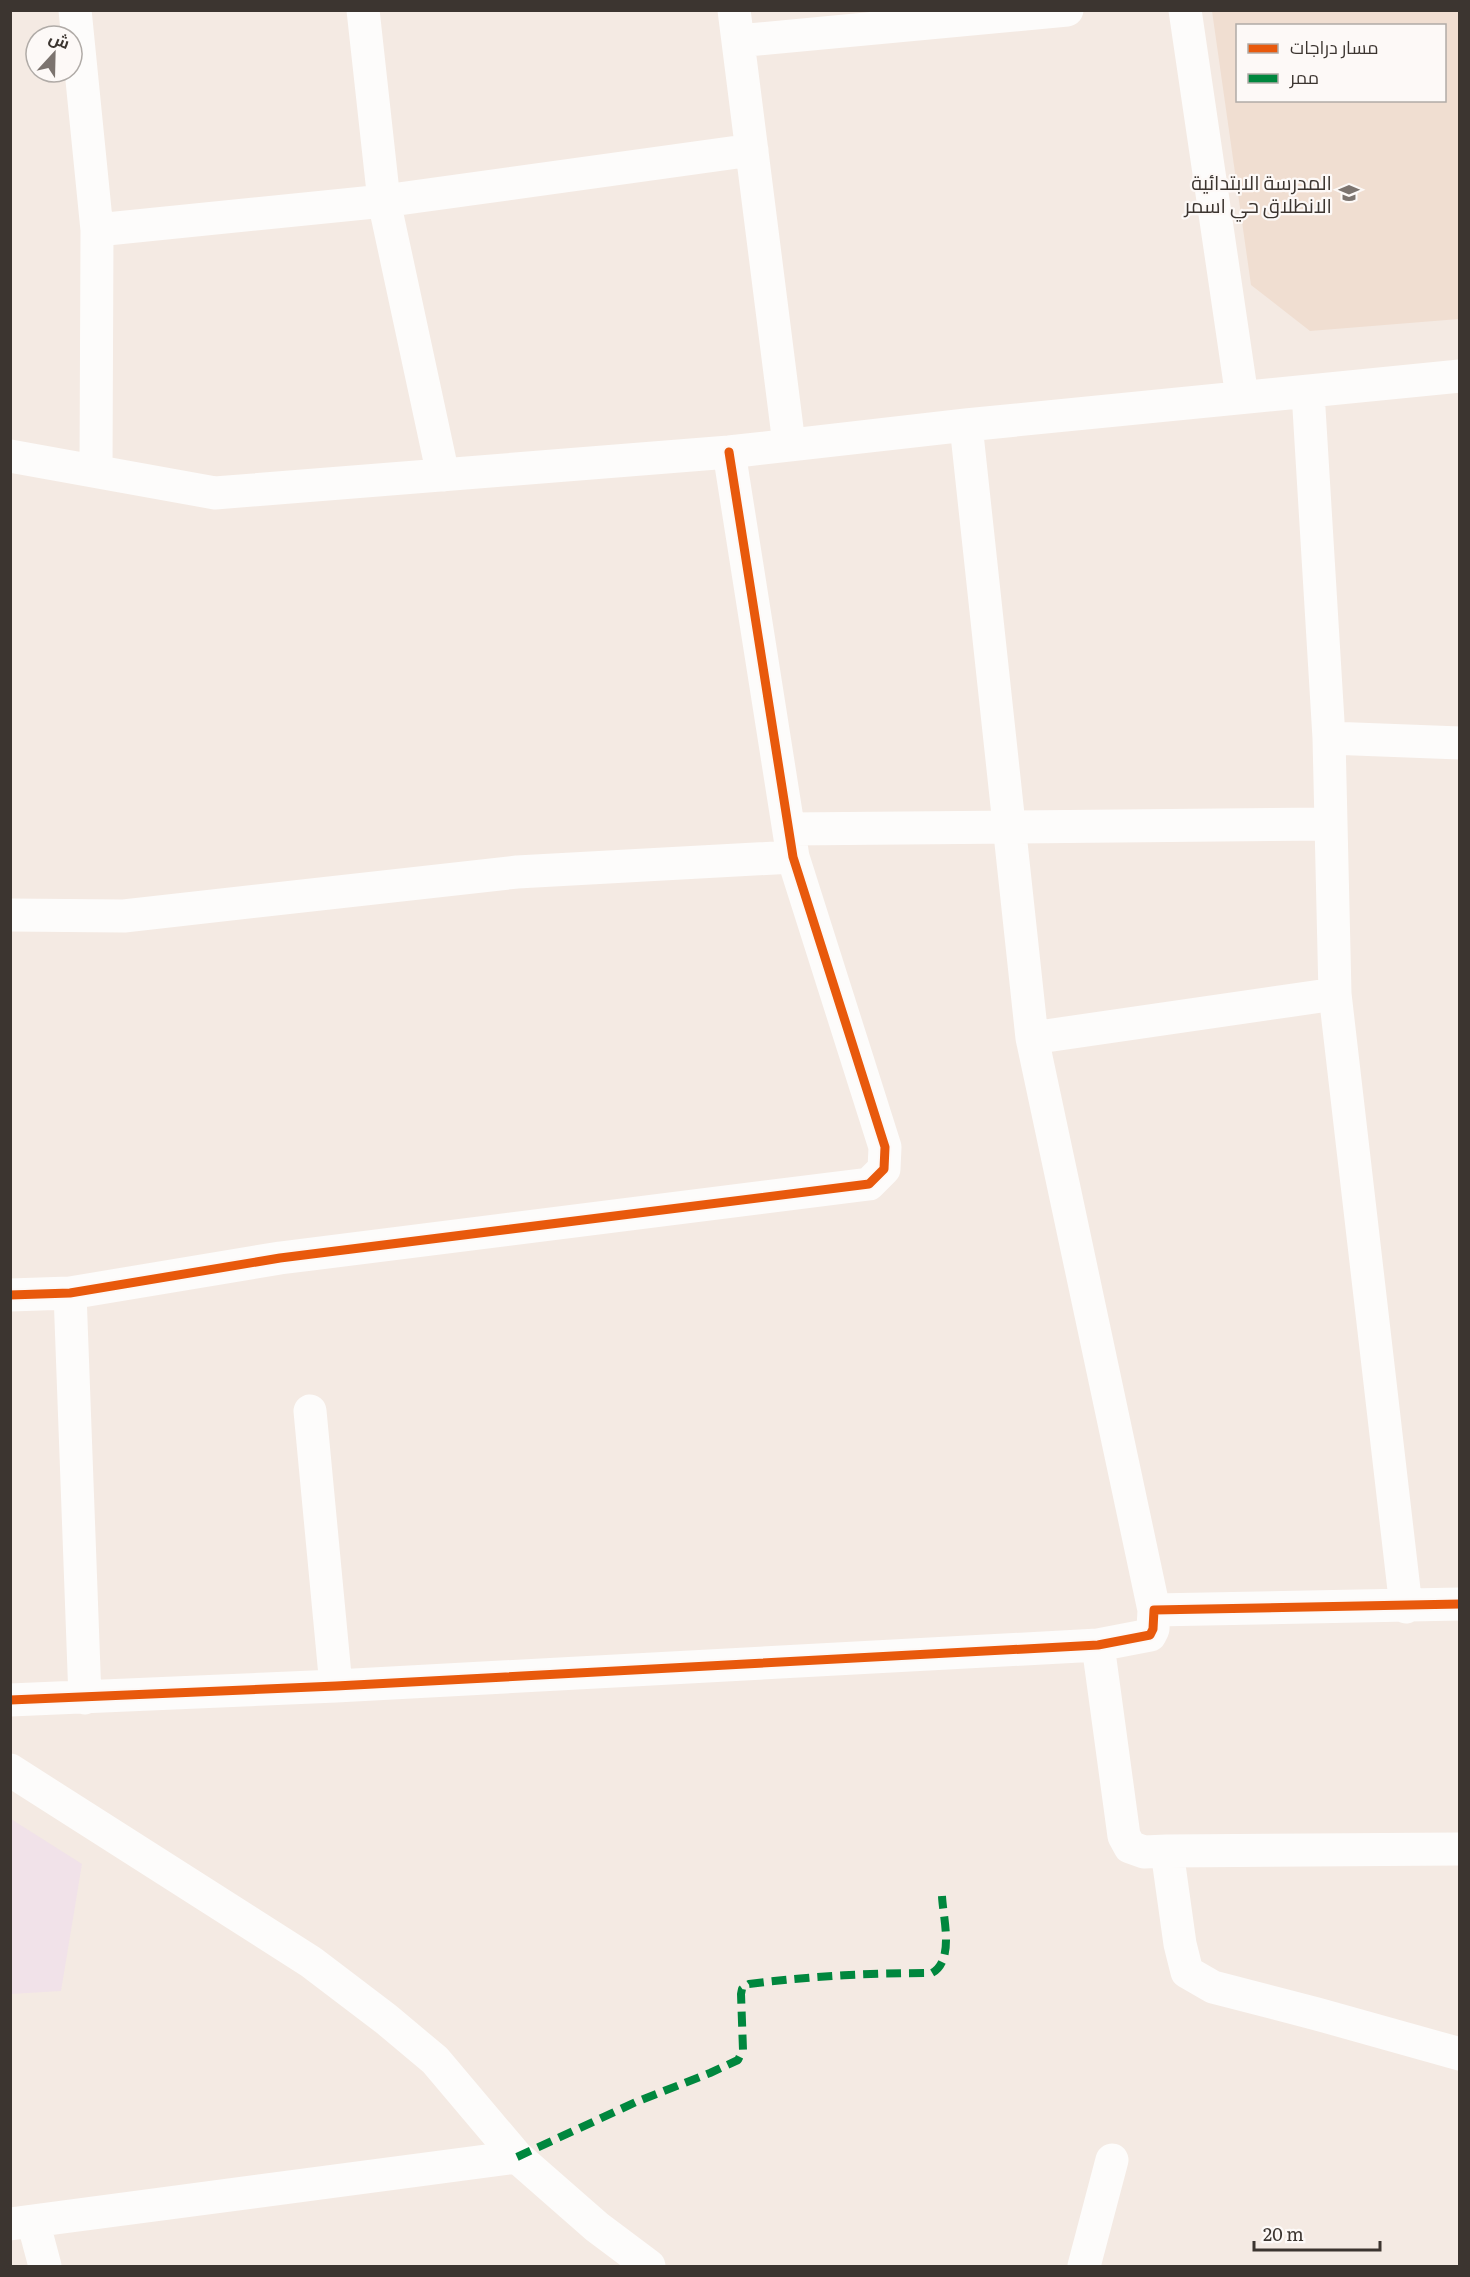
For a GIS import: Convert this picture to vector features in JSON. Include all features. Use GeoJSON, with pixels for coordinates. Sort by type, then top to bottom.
{"type":"FeatureCollection","features":[{"type":"Feature","properties":{"kind":"street"},"geometry":{"type":"LineString","coordinates":[[75,10],[97,230],[96,470]]}},
{"type":"Feature","properties":{"kind":"street"},"geometry":{"type":"LineString","coordinates":[[363,10],[384,201],[443,475]]}},
{"type":"Feature","properties":{"kind":"street"},"geometry":{"type":"LineString","coordinates":[[789,444],[736,26],[1067,10]]}},
{"type":"Feature","properties":{"kind":"street"},"geometry":{"type":"LineString","coordinates":[[1185,10],[1242,397]]}},
{"type":"Feature","properties":{"kind":"street"},"geometry":{"type":"LineString","coordinates":[[97,230],[384,201],[752,150]]}},
{"type":"Feature","properties":{"kind":"street"},"geometry":{"type":"LineString","coordinates":[[10,456],[215,493],[729,452],[966,424],[1460,376]]}},
{"type":"Feature","properties":{"kind":"street"},"geometry":{"type":"LineString","coordinates":[[1308,392],[1329,738],[1335,994],[1406,1607]]}},
{"type":"Feature","properties":{"kind":"street"},"geometry":{"type":"LineString","coordinates":[[10,1700],[336,1686],[1098,1645],[1150,1635],[1153,1629],[1154,1610],[1032,1038],[966,424]]}},
{"type":"Feature","properties":{"kind":"street"},"geometry":{"type":"LineString","coordinates":[[10,1295],[70,1293],[280,1258],[869,1184],[884,1169],[885,1147],[791,843],[729,452]]}},
{"type":"Feature","properties":{"kind":"street"},"geometry":{"type":"LineString","coordinates":[[1329,738],[1460,743]]}},
{"type":"Feature","properties":{"kind":"street"},"geometry":{"type":"LineString","coordinates":[[10,915],[124,916],[791,843],[1008,827],[1330,824]]}},
{"type":"Feature","properties":{"kind":"street"},"geometry":{"type":"LineString","coordinates":[[1032,1038],[1335,994]]}},
{"type":"Feature","properties":{"kind":"street"},"geometry":{"type":"LineString","coordinates":[[70,1293],[85,1698]]}},
{"type":"Feature","properties":{"kind":"street"},"geometry":{"type":"LineString","coordinates":[[310,1410],[336,1686]]}},
{"type":"Feature","properties":{"kind":"street"},"geometry":{"type":"LineString","coordinates":[[1154,1610],[1406,1607],[1460,1604]]}},
{"type":"Feature","properties":{"kind":"street"},"geometry":{"type":"LineString","coordinates":[[1098,1645],[1125,1836],[1130,1847],[1144,1852],[1460,1849]]}},
{"type":"Feature","properties":{"kind":"street"},"geometry":{"type":"LineString","coordinates":[[10,1770],[310,1962],[386,2019],[435,2060],[517,2157],[597,2228],[649,2266]]}},
{"type":"Feature","properties":{"kind":"street"},"geometry":{"type":"LineString","coordinates":[[1167,1851],[1180,1944],[1187,1972],[1212,1987],[1460,2054]]}},
{"type":"Feature","properties":{"kind":"street"},"geometry":{"type":"LineString","coordinates":[[45,2266],[22,2222],[517,2157]]}},
{"type":"Feature","properties":{"kind":"street"},"geometry":{"type":"LineString","coordinates":[[1084,2266],[1112,2160]]}},
{"type":"Feature","properties":{"kind":"shaded area","name":"المدرسة الابتدائية الانطلاق حي اسمر"},"geometry":{"type":"Polygon","coordinates":[[[1212,11],[1459,11],[1459,319],[1310,331],[1251,285],[1212,11]]]}},
{"type":"Feature","properties":{"kind":"shaded area"},"geometry":{"type":"Polygon","coordinates":[[[11,1819],[82,1864],[61,1991],[11,1994],[11,1819]]]}},
{"type":"Feature","properties":{"kind":"marked path"},"geometry":{"type":"LineString","coordinates":[[517,2157],[636,2102],[738,2060],[743,2050],[741,1994],[742,1989],[749,1984],[840,1976],[932,1973],[939,1967],[946,1949],[942,1896]]}},
{"type":"Feature","properties":{"kind":"cycle path"},"geometry":{"type":"LineString","coordinates":[[10,1295],[70,1293],[280,1258],[869,1184],[884,1169],[885,1147],[793,857],[729,452]]}},
{"type":"Feature","properties":{"kind":"cycle path"},"geometry":{"type":"LineString","coordinates":[[10,1700],[336,1686],[1098,1645],[1150,1635],[1153,1629],[1154,1610],[1460,1604]]}},
{"type":"Feature","properties":{"kind":"place","name":"المدرسة الابتدائية الانطلاق حي اسمر"},"geometry":{"type":"Point","coordinates":[1349,193]}}]}
